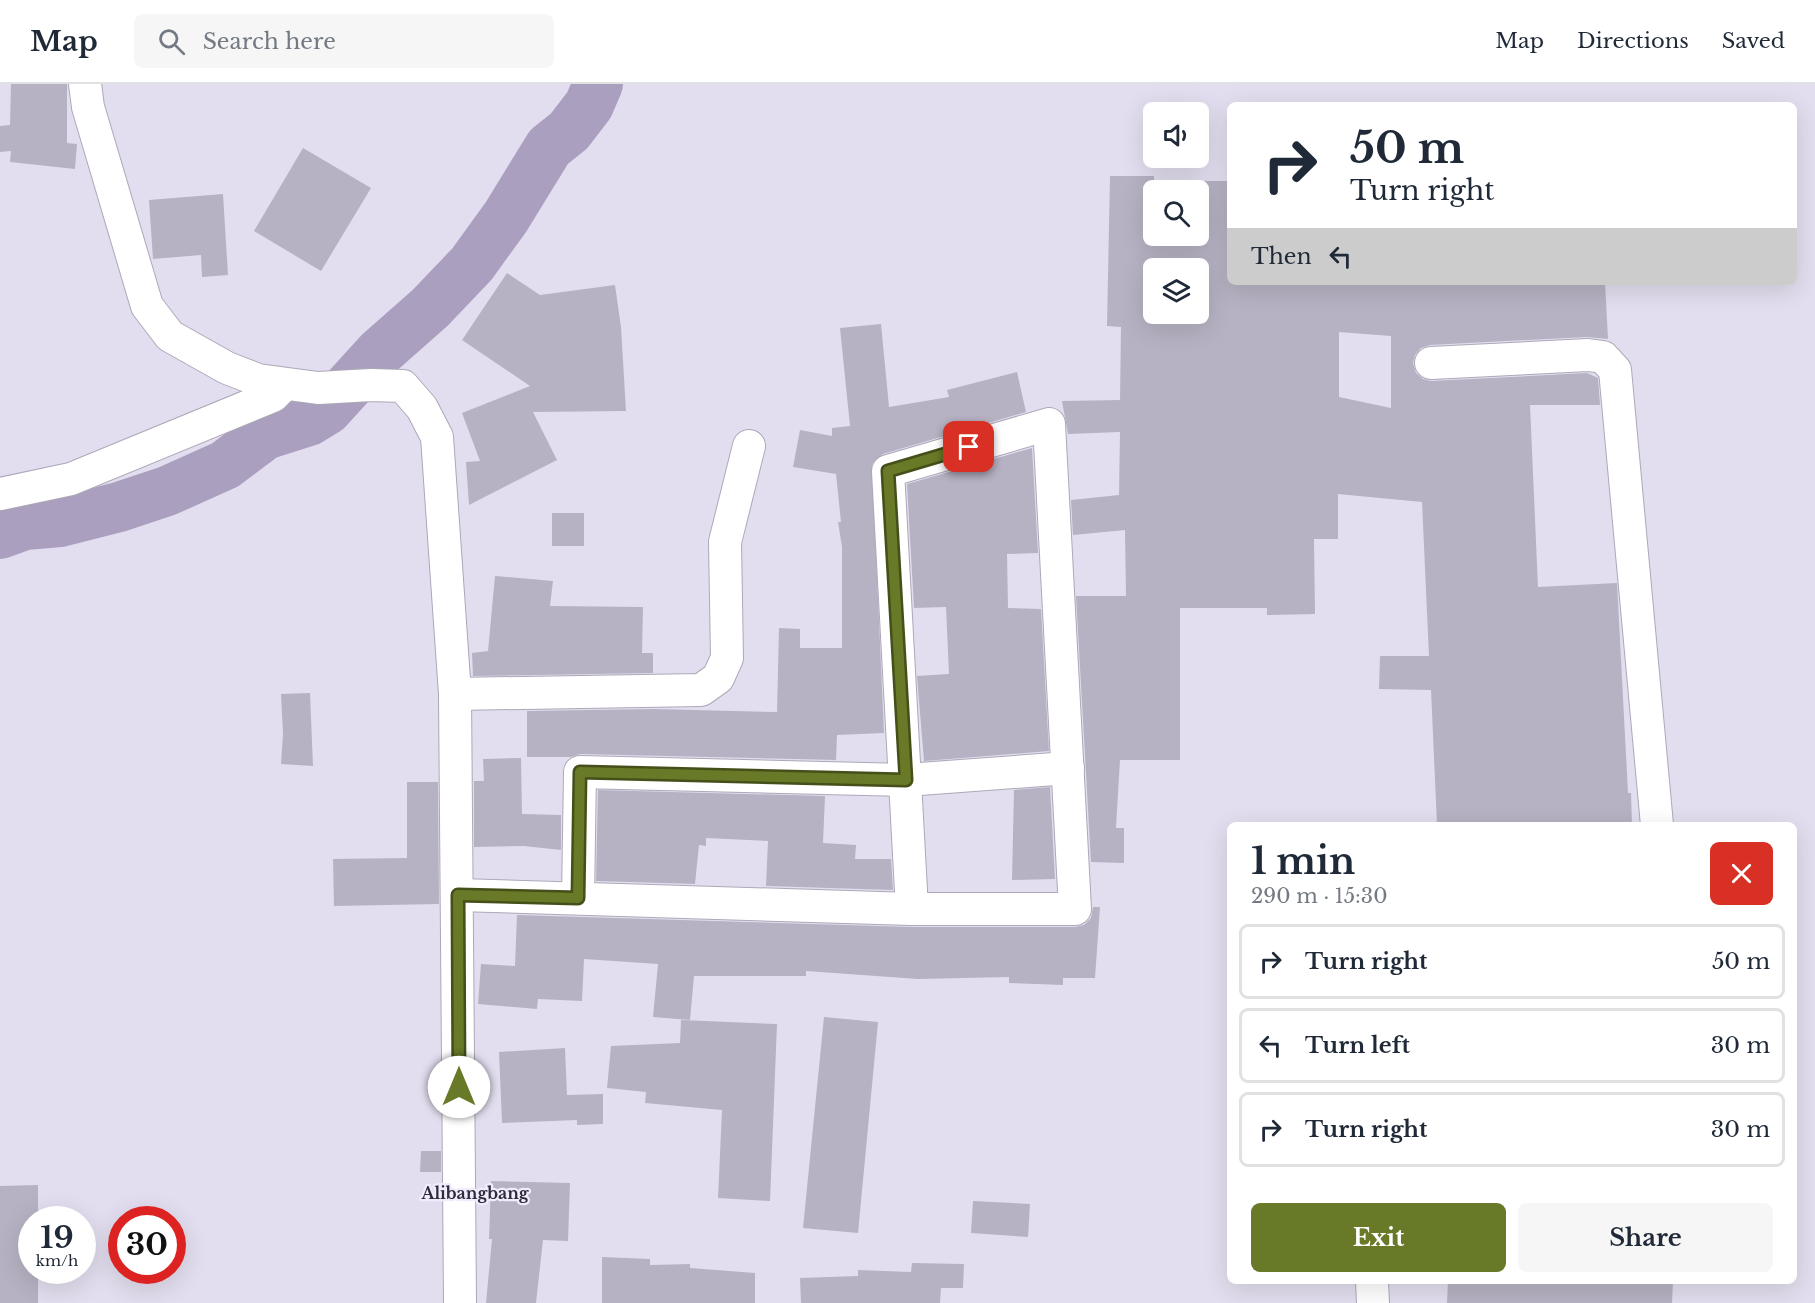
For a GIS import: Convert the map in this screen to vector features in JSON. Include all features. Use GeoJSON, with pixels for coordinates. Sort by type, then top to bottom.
{"type":"FeatureCollection","features":[{"type":"Feature","properties":{"kind":"street"},"geometry":{"type":"LineString","coordinates":[[85,84],[88,106],[147,306],[170,336],[227,368],[258,381],[318,388],[371,385],[403,387],[422,408],[437,437],[454,694],[458,895],[460,1303]]}},
{"type":"Feature","properties":{"kind":"street"},"geometry":{"type":"LineString","coordinates":[[1431,363],[1588,355],[1603,357],[1615,370],[1657,822]]}},
{"type":"Feature","properties":{"kind":"street"},"geometry":{"type":"LineString","coordinates":[[0,494],[71,479],[273,396],[284,385]]}},
{"type":"Feature","properties":{"kind":"street"},"geometry":{"type":"LineString","coordinates":[[458,895],[912,909],[1075,909],[1049,424],[888,471],[912,909]]}},
{"type":"Feature","properties":{"kind":"street"},"geometry":{"type":"LineString","coordinates":[[454,694],[701,690],[718,678],[727,658],[725,542],[749,446]]}},
{"type":"Feature","properties":{"kind":"street"},"geometry":{"type":"LineString","coordinates":[[578,898],[580,772],[906,780],[1068,768]]}},
{"type":"Feature","properties":{"kind":"street"},"geometry":{"type":"LineString","coordinates":[[1372,1284],[1373,1303]]}},
{"type":"Feature","properties":{"kind":"building"},"geometry":{"type":"Polygon","coordinates":[[[11,84],[67,84],[67,143],[77,144],[75,169],[10,162],[11,151],[0,152],[0,126],[10,125],[11,84]]]}},
{"type":"Feature","properties":{"kind":"building"},"geometry":{"type":"Polygon","coordinates":[[[303,148],[371,188],[321,271],[254,231],[303,148]]]}},
{"type":"Feature","properties":{"kind":"building"},"geometry":{"type":"Polygon","coordinates":[[[1110,176],[1154,176],[1154,180],[1143,180],[1143,246],[1209,246],[1209,181],[1227,181],[1227,285],[1605,285],[1608,339],[1587,337],[1430,345],[1421,348],[1415,355],[1413,363],[1416,373],[1423,379],[1431,381],[1587,373],[1598,378],[1600,405],[1530,405],[1538,587],[1617,583],[1628,793],[1631,793],[1632,822],[1437,822],[1431,690],[1379,689],[1380,656],[1429,656],[1422,502],[1338,494],[1338,539],[1314,539],[1315,614],[1267,615],[1267,608],[1180,608],[1180,760],[1120,760],[1116,828],[1124,828],[1124,863],[1091,862],[1076,596],[1126,596],[1125,530],[1073,535],[1071,500],[1119,495],[1120,432],[1068,434],[1062,401],[1120,400],[1121,327],[1107,326],[1110,176]],[[1339,332],[1339,397],[1391,408],[1391,336],[1339,332]]]}},
{"type":"Feature","properties":{"kind":"building"},"geometry":{"type":"Polygon","coordinates":[[[223,194],[228,275],[202,277],[201,255],[153,259],[149,200],[223,194]]]}},
{"type":"Feature","properties":{"kind":"building"},"geometry":{"type":"Polygon","coordinates":[[[507,273],[540,295],[615,285],[621,327],[626,411],[533,412],[557,460],[469,505],[466,462],[480,461],[462,413],[530,386],[462,340],[507,273]]]}},
{"type":"Feature","properties":{"kind":"building"},"geometry":{"type":"Polygon","coordinates":[[[881,324],[889,407],[949,397],[947,390],[1017,372],[1026,412],[883,454],[872,464],[884,733],[837,735],[836,760],[580,754],[571,757],[527,757],[527,711],[653,709],[777,712],[779,628],[800,629],[800,648],[842,648],[842,547],[838,522],[841,522],[836,474],[793,467],[800,430],[832,436],[832,428],[850,426],[840,328],[881,324]]]}},
{"type":"Feature","properties":{"kind":"building"},"geometry":{"type":"Polygon","coordinates":[[[1032,448],[1038,553],[1007,554],[1008,608],[1041,609],[1049,751],[924,761],[917,676],[949,674],[946,607],[914,608],[907,484],[1032,448]]]}},
{"type":"Feature","properties":{"kind":"building"},"geometry":{"type":"Polygon","coordinates":[[[552,513],[584,513],[584,546],[552,546],[552,513]]]}},
{"type":"Feature","properties":{"kind":"building"},"geometry":{"type":"Polygon","coordinates":[[[495,576],[553,581],[550,606],[643,607],[642,653],[653,653],[653,673],[473,676],[472,653],[488,651],[495,576]]]}},
{"type":"Feature","properties":{"kind":"building"},"geometry":{"type":"Polygon","coordinates":[[[310,693],[313,766],[281,764],[283,734],[281,694],[310,693]]]}},
{"type":"Feature","properties":{"kind":"building"},"geometry":{"type":"Polygon","coordinates":[[[521,758],[522,814],[561,815],[561,850],[524,846],[474,847],[474,781],[484,781],[483,759],[521,758]]]}},
{"type":"Feature","properties":{"kind":"building"},"geometry":{"type":"Polygon","coordinates":[[[407,782],[438,782],[439,904],[334,906],[333,859],[407,858],[407,782]]]}},
{"type":"Feature","properties":{"kind":"building"},"geometry":{"type":"Polygon","coordinates":[[[1050,787],[1055,879],[1012,880],[1014,790],[1050,787]]]}},
{"type":"Feature","properties":{"kind":"building"},"geometry":{"type":"Polygon","coordinates":[[[598,790],[825,796],[823,843],[856,845],[855,859],[891,859],[893,890],[766,886],[768,841],[706,838],[706,846],[699,845],[695,884],[596,881],[598,790]]]}},
{"type":"Feature","properties":{"kind":"building"},"geometry":{"type":"Polygon","coordinates":[[[1093,907],[1100,907],[1095,978],[1063,978],[1063,985],[1009,983],[1009,977],[918,979],[806,971],[806,976],[694,976],[690,1020],[653,1017],[658,964],[584,959],[582,1001],[538,999],[537,1009],[478,1004],[481,964],[515,966],[517,915],[912,927],[1075,927],[1084,925],[1091,918],[1093,907]]]}},
{"type":"Feature","properties":{"kind":"building"},"geometry":{"type":"Polygon","coordinates":[[[824,1017],[878,1022],[858,1233],[803,1228],[824,1017]]]}},
{"type":"Feature","properties":{"kind":"building"},"geometry":{"type":"Polygon","coordinates":[[[681,1020],[777,1024],[770,1201],[718,1198],[722,1110],[645,1103],[646,1092],[607,1088],[611,1046],[680,1043],[681,1020]]]}},
{"type":"Feature","properties":{"kind":"building"},"geometry":{"type":"Polygon","coordinates":[[[565,1048],[567,1095],[603,1094],[603,1124],[577,1125],[577,1120],[502,1123],[499,1052],[565,1048]]]}},
{"type":"Feature","properties":{"kind":"building"},"geometry":{"type":"Polygon","coordinates":[[[421,1151],[441,1151],[441,1172],[420,1172],[421,1151]]]}},
{"type":"Feature","properties":{"kind":"building"},"geometry":{"type":"Polygon","coordinates":[[[491,1181],[570,1183],[568,1241],[543,1240],[536,1303],[486,1303],[492,1239],[489,1239],[491,1181]]]}},
{"type":"Feature","properties":{"kind":"building"},"geometry":{"type":"Polygon","coordinates":[[[38,1185],[38,1206],[18,1206],[18,1284],[38,1284],[38,1303],[0,1303],[0,1186],[38,1185]]]}},
{"type":"Feature","properties":{"kind":"building"},"geometry":{"type":"Polygon","coordinates":[[[973,1201],[1030,1204],[1028,1237],[971,1233],[973,1201]]]}},
{"type":"Feature","properties":{"kind":"building"},"geometry":{"type":"Polygon","coordinates":[[[602,1257],[650,1259],[650,1265],[690,1264],[690,1268],[755,1273],[755,1303],[602,1303],[602,1257]]]}},
{"type":"Feature","properties":{"kind":"building"},"geometry":{"type":"Polygon","coordinates":[[[912,1263],[964,1264],[963,1288],[941,1288],[940,1303],[801,1303],[800,1278],[858,1276],[858,1270],[911,1272],[912,1263]]]}},
{"type":"Feature","properties":{"kind":"building"},"geometry":{"type":"Polygon","coordinates":[[[1448,1284],[1673,1284],[1672,1303],[1447,1303],[1448,1284]]]}},
{"type":"Feature","properties":{"kind":"waterway"},"geometry":{"type":"LineString","coordinates":[[0,534],[25,525],[60,522],[119,507],[167,491],[225,465],[265,435],[309,421],[327,410],[379,353],[430,308],[472,264],[506,217],[549,147],[569,131],[589,105],[598,84]]}},
{"type":"Feature","properties":{"kind":"district","name":"Alibangbang"},"geometry":{"type":"Point","coordinates":[475,1193]}},
{"type":"Feature","properties":{"kind":"route"},"geometry":{"type":"LineString","coordinates":[[459,1087],[458,895],[578,898],[580,772],[906,780],[888,471],[969,447]]}}]}
